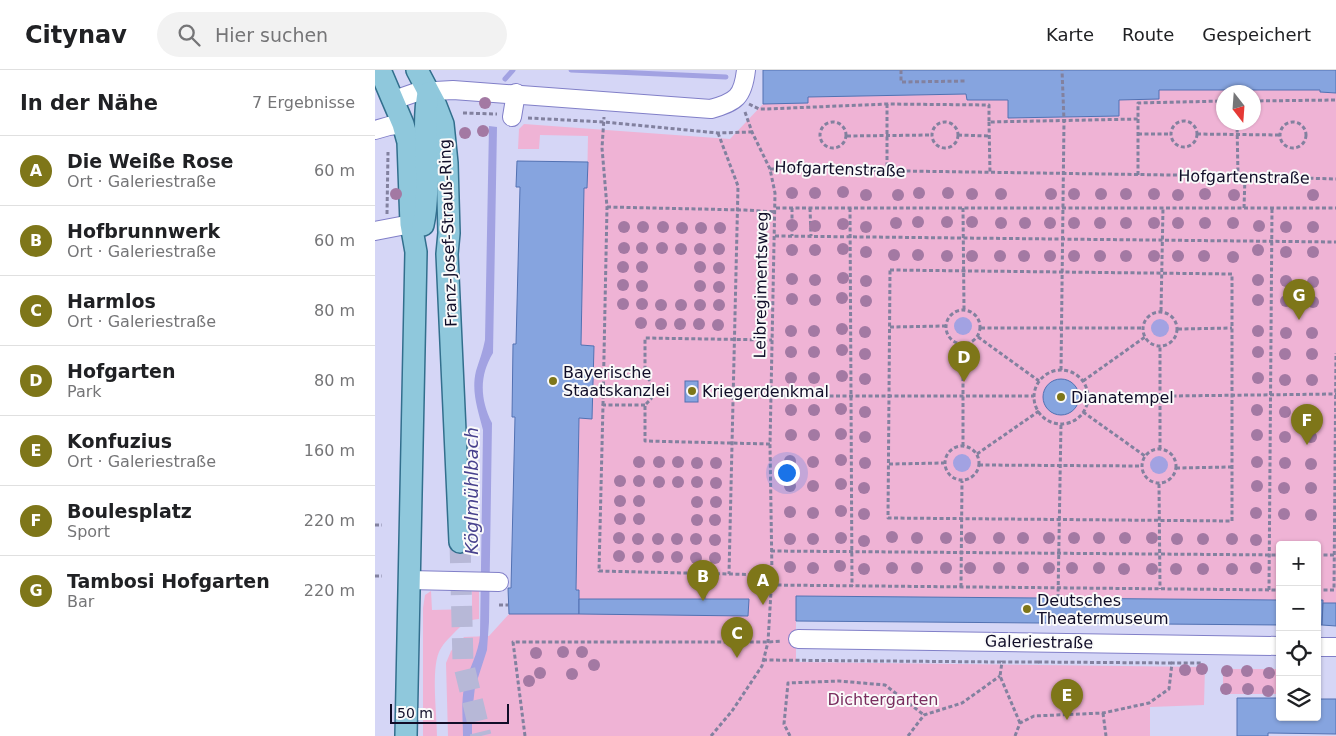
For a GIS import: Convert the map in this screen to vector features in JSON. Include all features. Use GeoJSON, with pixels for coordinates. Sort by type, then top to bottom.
{"type":"FeatureCollection","features":[{"type":"Feature","properties":{"kind":"main road","name":"Franz-Josef-Strauß-Ring"},"geometry":{"type":"LineString","coordinates":[[380,70],[394,100],[408,142],[411,224],[416,252],[406,736]]}},
{"type":"Feature","properties":{"kind":"main road"},"geometry":{"type":"LineString","coordinates":[[417,70],[429,90]]}},
{"type":"Feature","properties":{"kind":"main road","name":"Franz-Josef-Strauß-Ring"},"geometry":{"type":"LineString","coordinates":[[416,252],[424,222],[426,114],[429,90]]}},
{"type":"Feature","properties":{"kind":"main road","name":"Franz-Josef-Strauß-Ring"},"geometry":{"type":"LineString","coordinates":[[429,90],[443,124],[445,139],[449,233],[447,254],[460,542]]}},
{"type":"Feature","properties":{"kind":"street"},"geometry":{"type":"LineString","coordinates":[[394,100],[429,90],[515,93],[605,102],[711,109],[725,105],[738,98],[745,80],[746,70]]}},
{"type":"Feature","properties":{"kind":"street"},"geometry":{"type":"LineString","coordinates":[[513,117],[515,93]]}},
{"type":"Feature","properties":{"kind":"street"},"geometry":{"type":"LineString","coordinates":[[375,130],[403,124]]}},
{"type":"Feature","properties":{"kind":"street"},"geometry":{"type":"LineString","coordinates":[[381,229],[411,224]]}},
{"type":"Feature","properties":{"kind":"street"},"geometry":{"type":"LineString","coordinates":[[409,580],[496,582]]}},
{"type":"Feature","properties":{"kind":"street","name":"Galeriestraße"},"geometry":{"type":"LineString","coordinates":[[798,639],[1276,646]]}},
{"type":"Feature","properties":{"kind":"street"},"geometry":{"type":"LineString","coordinates":[[1321,647],[1336,647]]}},
{"type":"Feature","properties":{"kind":"path"},"geometry":{"type":"LineString","coordinates":[[901,70],[901,82],[967,81]]}},
{"type":"Feature","properties":{"kind":"path"},"geometry":{"type":"LineString","coordinates":[[1061,370],[1064,121],[1062,70]]}},
{"type":"Feature","properties":{"kind":"path","name":"Hofgartenstraße"},"geometry":{"type":"LineString","coordinates":[[738,98],[770,169],[1336,179]]}},
{"type":"Feature","properties":{"kind":"path"},"geometry":{"type":"LineString","coordinates":[[1261,101],[1336,100]]}},
{"type":"Feature","properties":{"kind":"path"},"geometry":{"type":"LineString","coordinates":[[1138,175],[1138,103],[1216,101]]}},
{"type":"Feature","properties":{"kind":"path"},"geometry":{"type":"LineString","coordinates":[[605,102],[602,148],[607,207],[599,571],[771,575]]}},
{"type":"Feature","properties":{"kind":"path"},"geometry":{"type":"LineString","coordinates":[[887,104],[887,171]]}},
{"type":"Feature","properties":{"kind":"path"},"geometry":{"type":"LineString","coordinates":[[759,109],[887,104],[989,105],[989,173]]}},
{"type":"Feature","properties":{"kind":"path"},"geometry":{"type":"LineString","coordinates":[[463,114],[492,114],[604,122],[718,133],[752,132]]}},
{"type":"Feature","properties":{"kind":"path"},"geometry":{"type":"LineString","coordinates":[[989,122],[1138,120]]}},
{"type":"Feature","properties":{"kind":"path"},"geometry":{"type":"LineString","coordinates":[[1181,121],[1186,121],[1194,126],[1197,134],[1197,138],[1191,145],[1184,148],[1173,142],[1170,134],[1173,126],[1181,121]]}},
{"type":"Feature","properties":{"kind":"path"},"geometry":{"type":"LineString","coordinates":[[829,122],[833,122],[841,125],[847,136],[840,147],[831,148],[823,144],[820,136],[823,127],[829,122]]}},
{"type":"Feature","properties":{"kind":"path"},"geometry":{"type":"LineString","coordinates":[[945,122],[953,124],[958,135],[955,144],[947,148],[938,147],[932,140],[931,135],[937,124],[945,122]]}},
{"type":"Feature","properties":{"kind":"path"},"geometry":{"type":"LineString","coordinates":[[1290,122],[1295,122],[1305,130],[1306,138],[1301,146],[1293,148],[1285,146],[1279,135],[1283,127],[1290,122]]}},
{"type":"Feature","properties":{"kind":"path"},"geometry":{"type":"LineString","coordinates":[[1237,130],[1238,176]]}},
{"type":"Feature","properties":{"kind":"path"},"geometry":{"type":"LineString","coordinates":[[718,133],[738,186],[729,574]]}},
{"type":"Feature","properties":{"kind":"path"},"geometry":{"type":"LineString","coordinates":[[1138,134],[1170,134]]}},
{"type":"Feature","properties":{"kind":"path"},"geometry":{"type":"LineString","coordinates":[[1197,134],[1279,135]]}},
{"type":"Feature","properties":{"kind":"path"},"geometry":{"type":"LineString","coordinates":[[847,136],[931,135]]}},
{"type":"Feature","properties":{"kind":"path"},"geometry":{"type":"LineString","coordinates":[[958,135],[989,136]]}},
{"type":"Feature","properties":{"kind":"path"},"geometry":{"type":"LineString","coordinates":[[381,229],[388,152]]}},
{"type":"Feature","properties":{"kind":"path","name":"Leibregimentsweg"},"geometry":{"type":"LineString","coordinates":[[711,736],[732,711],[762,666],[768,642],[771,585],[770,444],[776,210],[770,169]]}},
{"type":"Feature","properties":{"kind":"path"},"geometry":{"type":"LineString","coordinates":[[1244,208],[1245,177]]}},
{"type":"Feature","properties":{"kind":"path"},"geometry":{"type":"LineString","coordinates":[[607,207],[737,210],[791,208],[1336,208]]}},
{"type":"Feature","properties":{"kind":"path"},"geometry":{"type":"LineString","coordinates":[[791,208],[792,236]]}},
{"type":"Feature","properties":{"kind":"path"},"geometry":{"type":"LineString","coordinates":[[810,208],[811,236]]}},
{"type":"Feature","properties":{"kind":"path"},"geometry":{"type":"LineString","coordinates":[[850,208],[852,586]]}},
{"type":"Feature","properties":{"kind":"path"},"geometry":{"type":"LineString","coordinates":[[963,208],[964,309]]}},
{"type":"Feature","properties":{"kind":"path"},"geometry":{"type":"LineString","coordinates":[[1161,311],[1163,208]]}},
{"type":"Feature","properties":{"kind":"path"},"geometry":{"type":"LineString","coordinates":[[1269,590],[1272,208]]}},
{"type":"Feature","properties":{"kind":"path"},"geometry":{"type":"LineString","coordinates":[[775,236],[1336,242]]}},
{"type":"Feature","properties":{"kind":"path"},"geometry":{"type":"LineString","coordinates":[[890,270],[1062,272],[1232,274],[1232,521],[888,518],[890,270]]}},
{"type":"Feature","properties":{"kind":"path"},"geometry":{"type":"LineString","coordinates":[[964,309],[970,310],[978,318],[981,328],[978,336],[969,344],[958,343],[949,337],[946,326],[950,316],[964,309]]}},
{"type":"Feature","properties":{"kind":"path"},"geometry":{"type":"LineString","coordinates":[[1161,311],[1171,315],[1178,329],[1174,339],[1165,346],[1151,344],[1145,337],[1143,328],[1146,318],[1150,314],[1161,311]]}},
{"type":"Feature","properties":{"kind":"path"},"geometry":{"type":"LineString","coordinates":[[890,327],[946,326]]}},
{"type":"Feature","properties":{"kind":"path"},"geometry":{"type":"LineString","coordinates":[[981,328],[1143,328]]}},
{"type":"Feature","properties":{"kind":"path"},"geometry":{"type":"LineString","coordinates":[[1178,329],[1232,328]]}},
{"type":"Feature","properties":{"kind":"path"},"geometry":{"type":"LineString","coordinates":[[978,336],[1039,381]]}},
{"type":"Feature","properties":{"kind":"path"},"geometry":{"type":"LineString","coordinates":[[1083,381],[1145,337]]}},
{"type":"Feature","properties":{"kind":"path"},"geometry":{"type":"LineString","coordinates":[[603,405],[645,405],[651,399],[653,391],[651,382],[645,375],[645,338],[772,340]]}},
{"type":"Feature","properties":{"kind":"path"},"geometry":{"type":"LineString","coordinates":[[963,344],[963,446]]}},
{"type":"Feature","properties":{"kind":"path"},"geometry":{"type":"LineString","coordinates":[[1159,449],[1160,346]]}},
{"type":"Feature","properties":{"kind":"path"},"geometry":{"type":"LineString","coordinates":[[1321,590],[1333,590],[1336,353]]}},
{"type":"Feature","properties":{"kind":"path"},"geometry":{"type":"LineString","coordinates":[[1061,370],[1070,371],[1077,375],[1083,381],[1088,397],[1087,405],[1083,412],[1069,422],[1052,422],[1045,418],[1039,411],[1034,396],[1039,381],[1045,375],[1061,370]]}},
{"type":"Feature","properties":{"kind":"path"},"geometry":{"type":"LineString","coordinates":[[604,375],[645,375]]}},
{"type":"Feature","properties":{"kind":"path"},"geometry":{"type":"LineString","coordinates":[[1088,397],[1335,394]]}},
{"type":"Feature","properties":{"kind":"path"},"geometry":{"type":"LineString","coordinates":[[771,396],[1034,396]]}},
{"type":"Feature","properties":{"kind":"path"},"geometry":{"type":"LineString","coordinates":[[645,405],[645,441],[770,444]]}},
{"type":"Feature","properties":{"kind":"path"},"geometry":{"type":"LineString","coordinates":[[977,454],[1039,411]]}},
{"type":"Feature","properties":{"kind":"path"},"geometry":{"type":"LineString","coordinates":[[1083,412],[1145,456]]}},
{"type":"Feature","properties":{"kind":"path"},"geometry":{"type":"LineString","coordinates":[[1058,598],[1061,423]]}},
{"type":"Feature","properties":{"kind":"path"},"geometry":{"type":"LineString","coordinates":[[963,446],[977,454],[979,465],[975,475],[971,478],[962,481],[956,480],[948,473],[944,463],[948,453],[957,447],[963,446]]}},
{"type":"Feature","properties":{"kind":"path"},"geometry":{"type":"LineString","coordinates":[[1154,449],[1159,449],[1165,450],[1173,457],[1176,468],[1172,477],[1159,484],[1148,480],[1144,476],[1141,466],[1145,456],[1154,449]]}},
{"type":"Feature","properties":{"kind":"path"},"geometry":{"type":"LineString","coordinates":[[889,464],[944,463]]}},
{"type":"Feature","properties":{"kind":"path"},"geometry":{"type":"LineString","coordinates":[[979,465],[1141,466]]}},
{"type":"Feature","properties":{"kind":"path"},"geometry":{"type":"LineString","coordinates":[[1176,468],[1232,467]]}},
{"type":"Feature","properties":{"kind":"path"},"geometry":{"type":"LineString","coordinates":[[961,587],[962,481]]}},
{"type":"Feature","properties":{"kind":"path"},"geometry":{"type":"LineString","coordinates":[[1159,484],[1160,589]]}},
{"type":"Feature","properties":{"kind":"path"},"geometry":{"type":"LineString","coordinates":[[375,525],[382,525]]}},
{"type":"Feature","properties":{"kind":"path"},"geometry":{"type":"LineString","coordinates":[[771,551],[1276,555]]}},
{"type":"Feature","properties":{"kind":"path"},"geometry":{"type":"LineString","coordinates":[[1321,555],[1334,555]]}},
{"type":"Feature","properties":{"kind":"path"},"geometry":{"type":"LineString","coordinates":[[704,599],[706,573]]}},
{"type":"Feature","properties":{"kind":"path"},"geometry":{"type":"LineString","coordinates":[[375,576],[382,576]]}},
{"type":"Feature","properties":{"kind":"path"},"geometry":{"type":"LineString","coordinates":[[771,585],[1276,590]]}},
{"type":"Feature","properties":{"kind":"path"},"geometry":{"type":"LineString","coordinates":[[499,605],[509,605]]}},
{"type":"Feature","properties":{"kind":"path"},"geometry":{"type":"LineString","coordinates":[[525,736],[513,642],[768,642]]}},
{"type":"Feature","properties":{"kind":"path"},"geometry":{"type":"LineString","coordinates":[[763,660],[1003,662]]}},
{"type":"Feature","properties":{"kind":"path"},"geometry":{"type":"LineString","coordinates":[[1038,662],[1206,663]]}},
{"type":"Feature","properties":{"kind":"path"},"geometry":{"type":"LineString","coordinates":[[1015,736],[1020,723],[1034,716],[1103,713],[1149,704],[1169,690],[1172,663]]}},
{"type":"Feature","properties":{"kind":"path"},"geometry":{"type":"LineString","coordinates":[[1002,667],[1000,676],[1020,723]]}},
{"type":"Feature","properties":{"kind":"path"},"geometry":{"type":"LineString","coordinates":[[908,736],[924,715],[962,703],[1000,676]]}},
{"type":"Feature","properties":{"kind":"path"},"geometry":{"type":"LineString","coordinates":[[790,736],[784,724],[788,683],[839,681],[885,685],[924,715]]}},
{"type":"Feature","properties":{"kind":"path"},"geometry":{"type":"LineString","coordinates":[[1103,713],[1106,736]]}},
{"type":"Feature","properties":{"kind":"green space","name":"Dichtergarten"},"geometry":{"type":"Polygon","coordinates":[[[1159,90],[1216,90],[1216,130],[1261,130],[1261,90],[1320,90],[1320,92],[1336,93],[1336,603],[1321,602],[1321,541],[1276,541],[1276,600],[796,596],[796,662],[1205,667],[1204,705],[1150,707],[1150,736],[448,736],[446,663],[451,651],[464,637],[489,636],[509,614],[579,614],[579,590],[576,590],[579,418],[592,418],[594,346],[581,345],[584,188],[587,188],[588,136],[540,135],[539,149],[518,149],[519,129],[524,124],[730,139],[763,104],[808,103],[808,97],[966,94],[967,100],[1008,100],[1008,118],[1119,116],[1119,100],[1159,99],[1159,90]]]}},
{"type":"Feature","properties":{"kind":"green space"},"geometry":{"type":"Polygon","coordinates":[[[472,588],[479,589],[479,619],[471,620],[462,626],[445,642],[439,652],[435,670],[437,736],[423,736],[423,608],[425,595],[431,591],[432,610],[472,609],[472,588]]]}},
{"type":"Feature","properties":{"kind":"green space"},"geometry":{"type":"Polygon","coordinates":[[[1223,669],[1276,669],[1276,694],[1223,694],[1223,669]]]}},
{"type":"Feature","properties":{"kind":"water"},"geometry":{"type":"Polygon","coordinates":[[[489,126],[497,127],[493,353],[483,379],[483,396],[492,423],[489,622],[487,650],[475,687],[472,736],[463,736],[462,706],[464,688],[478,648],[480,635],[483,430],[474,386],[476,371],[485,340],[489,126]]]}},
{"type":"Feature","properties":{"kind":"water"},"geometry":{"type":"Polygon","coordinates":[[[959,317],[967,317],[972,322],[970,333],[959,335],[954,330],[954,322],[959,317]]]}},
{"type":"Feature","properties":{"kind":"water"},"geometry":{"type":"Polygon","coordinates":[[[1156,319],[1164,319],[1169,324],[1167,335],[1156,337],[1151,332],[1151,324],[1156,319]]]}},
{"type":"Feature","properties":{"kind":"water"},"geometry":{"type":"Polygon","coordinates":[[[958,454],[966,454],[971,459],[969,470],[958,472],[953,467],[953,459],[958,454]]]}},
{"type":"Feature","properties":{"kind":"water"},"geometry":{"type":"Polygon","coordinates":[[[1155,456],[1163,456],[1168,461],[1166,472],[1155,474],[1150,469],[1150,461],[1155,456]]]}},
{"type":"Feature","properties":{"kind":"building"},"geometry":{"type":"Polygon","coordinates":[[[763,70],[1336,70],[1336,93],[1320,92],[1320,90],[1261,90],[1261,85],[1216,85],[1216,90],[1159,90],[1159,99],[1119,100],[1119,116],[1008,118],[1008,100],[967,100],[966,94],[808,97],[808,103],[763,104],[763,70]]]}},
{"type":"Feature","properties":{"kind":"building","name":"Bayerische Staatskanzlei"},"geometry":{"type":"Polygon","coordinates":[[[517,161],[588,162],[587,188],[584,188],[581,345],[594,346],[592,419],[579,418],[576,590],[579,590],[579,614],[509,614],[508,588],[511,588],[515,417],[512,417],[513,344],[516,344],[520,187],[516,187],[517,161]]]}},
{"type":"Feature","properties":{"kind":"building","name":"Dianatempel"},"geometry":{"type":"Polygon","coordinates":[[[1061,379],[1068,380],[1074,384],[1078,390],[1078,404],[1074,410],[1068,414],[1061,415],[1054,414],[1048,410],[1044,404],[1043,397],[1044,390],[1048,384],[1054,380],[1061,379]]]}},
{"type":"Feature","properties":{"kind":"building","name":"Kriegerdenkmal"},"geometry":{"type":"Polygon","coordinates":[[[685,381],[698,381],[698,402],[685,402],[685,381]]]}},
{"type":"Feature","properties":{"kind":"building"},"geometry":{"type":"Polygon","coordinates":[[[796,596],[1276,600],[1276,625],[796,621],[796,596]]]}},
{"type":"Feature","properties":{"kind":"building"},"geometry":{"type":"Polygon","coordinates":[[[579,599],[749,599],[748,616],[579,614],[579,599]]]}},
{"type":"Feature","properties":{"kind":"building"},"geometry":{"type":"Polygon","coordinates":[[[1321,600],[1323,600],[1322,625],[1321,600]]]}},
{"type":"Feature","properties":{"kind":"building"},"geometry":{"type":"Polygon","coordinates":[[[1323,603],[1336,603],[1336,626],[1322,625],[1323,603]]]}},
{"type":"Feature","properties":{"kind":"building"},"geometry":{"type":"Polygon","coordinates":[[[1237,698],[1276,698],[1276,721],[1321,721],[1321,699],[1336,699],[1336,734],[1268,733],[1268,736],[1237,736],[1237,698]]]}},
{"type":"Feature","properties":{"kind":"waterway"},"geometry":{"type":"LineString","coordinates":[[505,79],[513,70]]}},
{"type":"Feature","properties":{"kind":"waterway"},"geometry":{"type":"LineString","coordinates":[[571,70],[726,77]]}},
{"type":"Feature","properties":{"kind":"tunnel"},"geometry":{"type":"LineString","coordinates":[[460,542],[463,662],[481,736]]}},
{"type":"Feature","properties":{"kind":"place","name":"Tambosi Hofgarten"},"geometry":{"type":"Point","coordinates":[1299,320]}},
{"type":"Feature","properties":{"kind":"place","name":"Bayerische Staatskanzlei"},"geometry":{"type":"Point","coordinates":[553,381]}},
{"type":"Feature","properties":{"kind":"place","name":"Hofgarten"},"geometry":{"type":"Point","coordinates":[964,382]}},
{"type":"Feature","properties":{"kind":"place","name":"Kriegerdenkmal"},"geometry":{"type":"Point","coordinates":[692,391]}},
{"type":"Feature","properties":{"kind":"place","name":"Dianatempel"},"geometry":{"type":"Point","coordinates":[1061,397]}},
{"type":"Feature","properties":{"kind":"place","name":"Boulesplatz"},"geometry":{"type":"Point","coordinates":[1307,445]}},
{"type":"Feature","properties":{"kind":"place","name":"Hofbrunnwerk"},"geometry":{"type":"Point","coordinates":[703,601]}},
{"type":"Feature","properties":{"kind":"place","name":"Die Weiße Rose"},"geometry":{"type":"Point","coordinates":[763,605]}},
{"type":"Feature","properties":{"kind":"place","name":"Deutsches Theatermuseum"},"geometry":{"type":"Point","coordinates":[1027,609]}},
{"type":"Feature","properties":{"kind":"place","name":"Harmlos"},"geometry":{"type":"Point","coordinates":[737,658]}},
{"type":"Feature","properties":{"kind":"place","name":"Konfuzius"},"geometry":{"type":"Point","coordinates":[1067,720]}},
{"type":"Feature","properties":{"kind":"water label","name":"Köglmühlbach"},"geometry":{"type":"Point","coordinates":[471,491]}}]}
